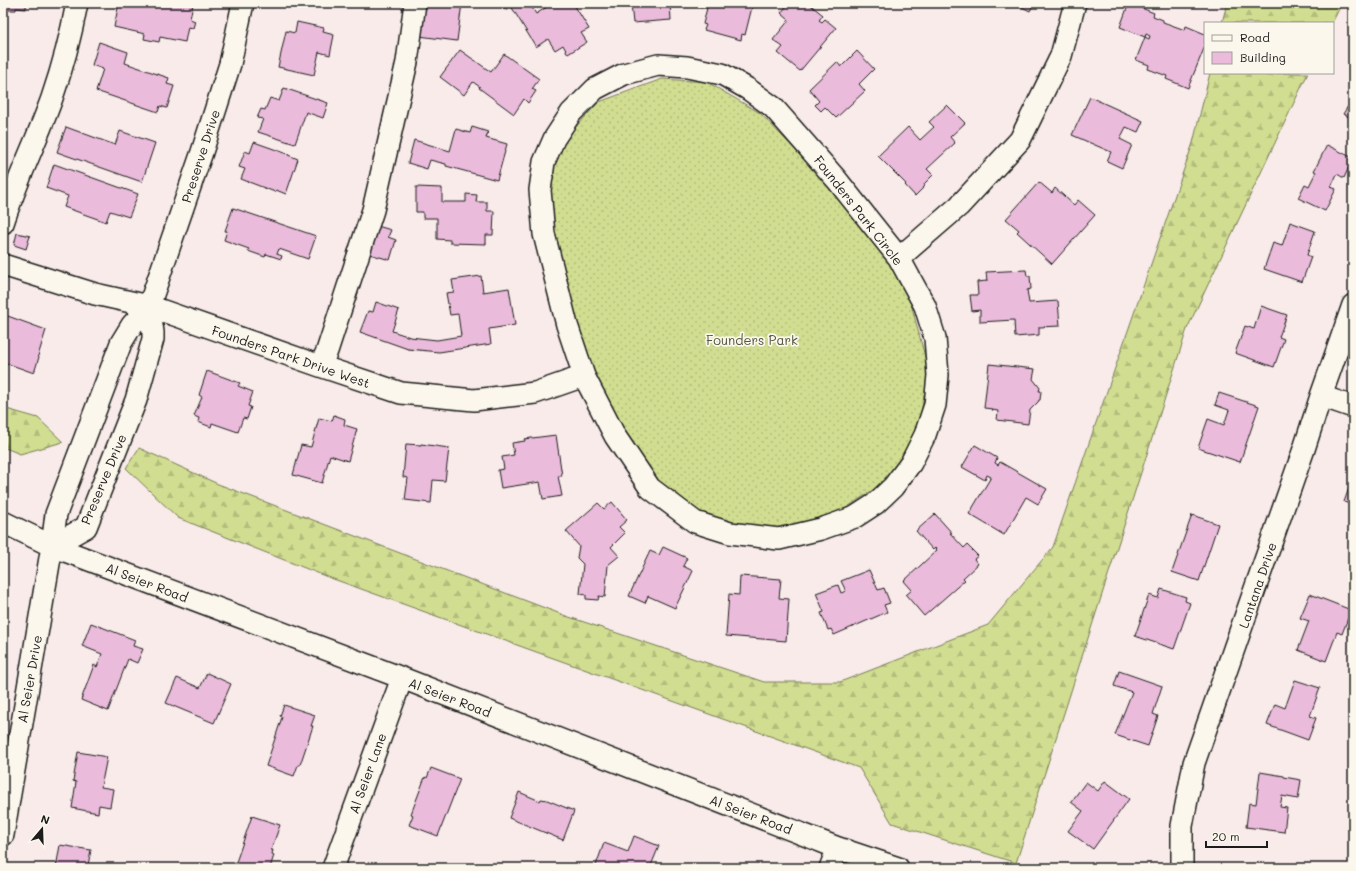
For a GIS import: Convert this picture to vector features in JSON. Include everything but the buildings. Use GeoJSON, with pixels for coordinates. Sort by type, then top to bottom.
{"type":"FeatureCollection","features":[{"type":"Feature","properties":{"kind":"street"},"geometry":{"type":"LineString","coordinates":[[3,223],[12,195],[52,99],[68,46],[77,3]]}},
{"type":"Feature","properties":{"kind":"street","name":"Preserve Drive"},"geometry":{"type":"LineString","coordinates":[[52,546],[56,514],[121,343],[132,325],[149,306],[202,152],[230,64],[243,3]]}},
{"type":"Feature","properties":{"kind":"street"},"geometry":{"type":"LineString","coordinates":[[320,366],[327,351],[373,210],[407,62],[415,3]]}},
{"type":"Feature","properties":{"kind":"street"},"geometry":{"type":"LineString","coordinates":[[899,258],[959,206],[1020,140],[1061,56],[1076,3]]}},
{"type":"Feature","properties":{"kind":"street","name":"Founders Park Circle"},"geometry":{"type":"LineString","coordinates":[[658,65],[687,67],[722,74],[748,88],[773,107],[837,180],[899,258],[925,306],[935,338],[938,375],[935,405],[926,435],[911,463],[893,487],[875,504],[855,517],[821,529],[779,539],[730,533],[695,522],[650,488],[615,436],[584,376],[567,325],[544,234],[540,190],[544,162],[554,139],[571,113],[595,88],[624,74],[658,65]]}},
{"type":"Feature","properties":{"kind":"street","name":"Founders Park Drive West"},"geometry":{"type":"LineString","coordinates":[[3,265],[95,294],[149,306],[401,393],[474,400],[535,392],[584,376]]}},
{"type":"Feature","properties":{"kind":"street","name":"Lantana Drive"},"geometry":{"type":"LineString","coordinates":[[1182,868],[1182,826],[1194,763],[1353,305]]}},
{"type":"Feature","properties":{"kind":"street","name":"Preserve Drive"},"geometry":{"type":"LineString","coordinates":[[52,546],[86,527],[136,400],[154,332],[149,306]]}},
{"type":"Feature","properties":{"kind":"street"},"geometry":{"type":"LineString","coordinates":[[1321,396],[1353,407]]}},
{"type":"Feature","properties":{"kind":"street","name":"Al Seier Road"},"geometry":{"type":"LineString","coordinates":[[3,522],[52,546],[402,678],[838,848],[898,868]]}},
{"type":"Feature","properties":{"kind":"street","name":"Al Seier Drive"},"geometry":{"type":"LineString","coordinates":[[3,834],[52,546]]}},
{"type":"Feature","properties":{"kind":"street","name":"Al Seier Lane"},"geometry":{"type":"LineString","coordinates":[[333,868],[402,678]]}},
{"type":"Feature","properties":{"kind":"street"},"geometry":{"type":"LineString","coordinates":[[830,868],[838,848]]}},
{"type":"Feature","properties":{"kind":"green space"},"geometry":{"type":"Polygon","coordinates":[[[1227,3],[1342,3],[1332,22],[1222,22],[1227,3]]]}},
{"type":"Feature","properties":{"kind":"green space"},"geometry":{"type":"Polygon","coordinates":[[[1210,74],[1308,74],[1187,329],[1016,863],[892,823],[859,768],[325,576],[178,518],[126,468],[139,448],[218,484],[566,616],[764,682],[840,682],[988,625],[1053,547],[1193,143],[1210,74]]]}},
{"type":"Feature","properties":{"kind":"green space","name":"Founders Park"},"geometry":{"type":"Polygon","coordinates":[[[662,79],[707,82],[760,113],[899,258],[929,372],[918,427],[888,480],[825,522],[767,531],[700,522],[652,485],[583,375],[543,202],[558,146],[599,102],[662,79]]]}},
{"type":"Feature","properties":{"kind":"green space"},"geometry":{"type":"Polygon","coordinates":[[[3,408],[38,418],[63,442],[20,454],[3,447],[3,408]]]}}]}
